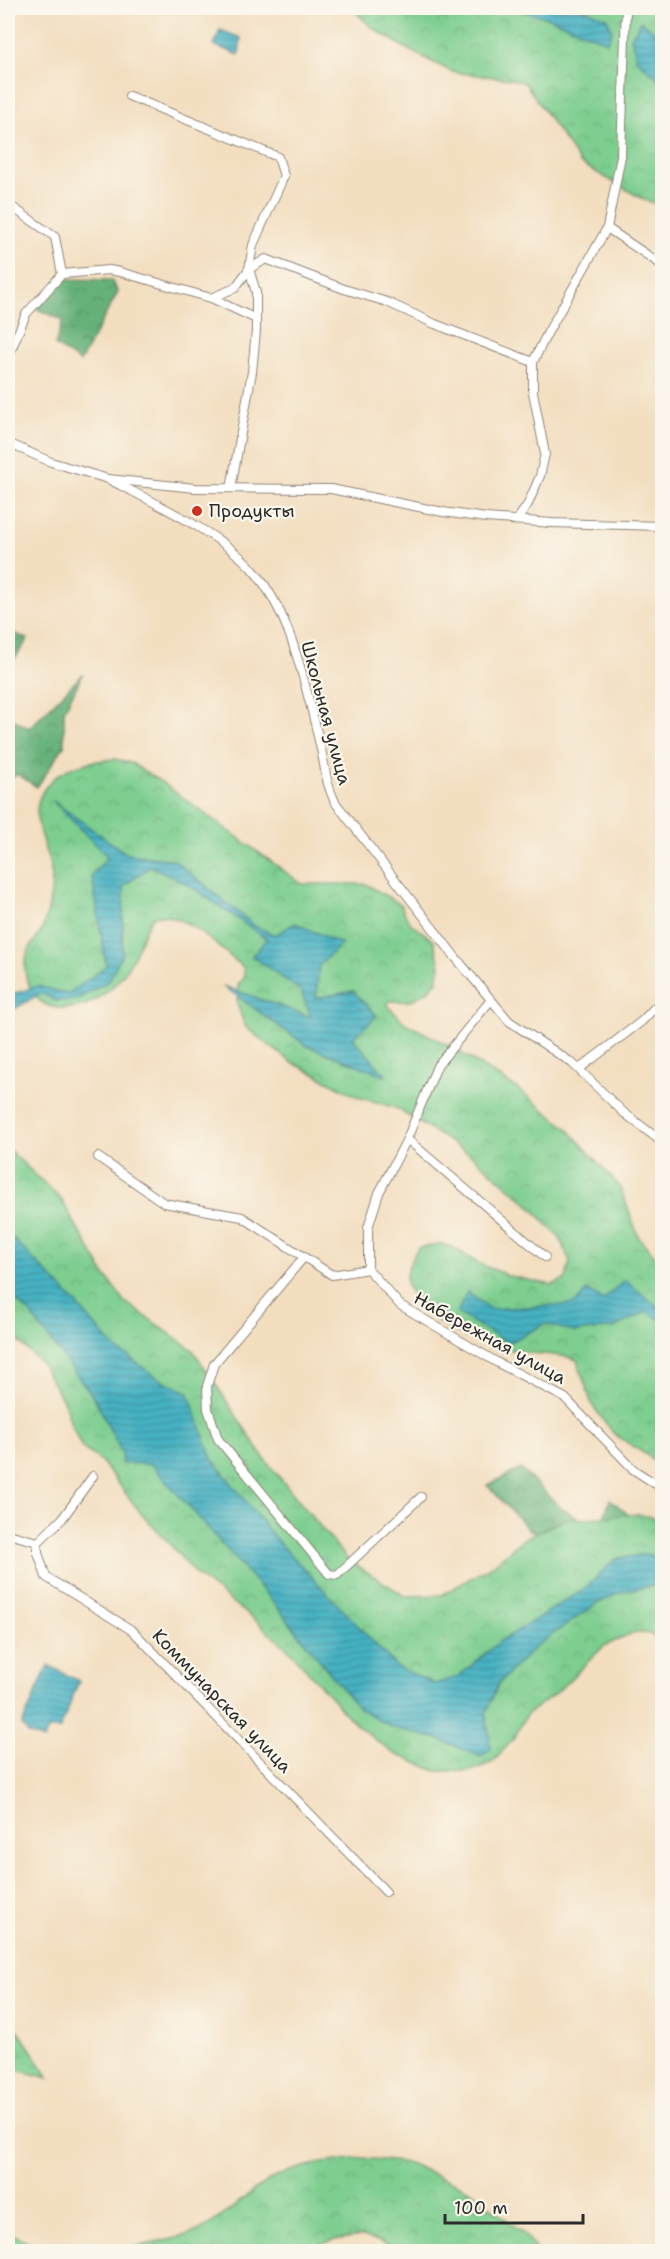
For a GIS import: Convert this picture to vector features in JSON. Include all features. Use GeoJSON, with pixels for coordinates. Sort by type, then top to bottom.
{"type":"FeatureCollection","features":[{"type":"Feature","properties":{"kind":"street"},"geometry":{"type":"LineString","coordinates":[[517,520],[528,504],[540,476],[545,454],[533,392],[533,362],[607,228],[621,156],[626,8]]}},
{"type":"Feature","properties":{"kind":"street"},"geometry":{"type":"LineString","coordinates":[[129,96],[278,157],[284,176],[253,245],[249,269],[256,292],[252,372],[231,488]]}},
{"type":"Feature","properties":{"kind":"street"},"geometry":{"type":"LineString","coordinates":[[8,204],[55,237],[62,274]]}},
{"type":"Feature","properties":{"kind":"street"},"geometry":{"type":"LineString","coordinates":[[607,228],[663,265]]}},
{"type":"Feature","properties":{"kind":"street"},"geometry":{"type":"LineString","coordinates":[[211,298],[235,288],[249,269],[266,259],[344,289],[387,302],[435,324],[533,362]]}},
{"type":"Feature","properties":{"kind":"street"},"geometry":{"type":"LineString","coordinates":[[8,357],[26,314],[62,274],[108,270],[120,272],[211,298],[256,319]]}},
{"type":"Feature","properties":{"kind":"street","name":"Школьная улица"},"geometry":{"type":"LineString","coordinates":[[8,443],[51,462],[108,479],[160,505],[240,556],[255,572],[268,590],[296,653],[322,756],[326,784],[335,802],[490,1001],[510,1022],[579,1069],[623,1112],[663,1142]]}},
{"type":"Feature","properties":{"kind":"street","name":"Школьная улица"},"geometry":{"type":"LineString","coordinates":[[108,479],[195,488],[331,489],[443,512],[517,520],[663,526]]}},
{"type":"Feature","properties":{"kind":"street"},"geometry":{"type":"LineString","coordinates":[[579,1069],[642,1021],[663,1000]]}},
{"type":"Feature","properties":{"kind":"street"},"geometry":{"type":"LineString","coordinates":[[98,1157],[164,1203],[242,1217],[332,1275],[368,1269],[368,1228],[379,1193],[407,1139],[437,1066],[490,1001]]}},
{"type":"Feature","properties":{"kind":"street"},"geometry":{"type":"LineString","coordinates":[[407,1139],[545,1257]]}},
{"type":"Feature","properties":{"kind":"street"},"geometry":{"type":"LineString","coordinates":[[304,1257],[214,1364],[207,1386],[208,1409],[218,1438],[329,1574],[337,1575],[421,1497]]}},
{"type":"Feature","properties":{"kind":"street","name":"Набережная улица"},"geometry":{"type":"LineString","coordinates":[[368,1269],[399,1305],[498,1363],[565,1398],[634,1470],[663,1488]]}},
{"type":"Feature","properties":{"kind":"street"},"geometry":{"type":"LineString","coordinates":[[8,1534],[38,1542],[62,1519],[93,1476]]}},
{"type":"Feature","properties":{"kind":"street","name":"Коммунарская улица"},"geometry":{"type":"LineString","coordinates":[[38,1542],[38,1553],[46,1577],[133,1631],[386,1892]]}},
{"type":"Feature","properties":{"kind":"green space"},"geometry":{"type":"Polygon","coordinates":[[[352,8],[662,8],[662,206],[643,199],[580,163],[525,83],[511,79],[452,72],[371,27],[352,8]]]}},
{"type":"Feature","properties":{"kind":"green space"},"geometry":{"type":"Polygon","coordinates":[[[62,279],[111,280],[118,292],[80,362],[55,345],[63,320],[37,309],[62,279]]]}},
{"type":"Feature","properties":{"kind":"green space"},"geometry":{"type":"Polygon","coordinates":[[[8,631],[28,639],[8,668],[8,631]]]}},
{"type":"Feature","properties":{"kind":"green space"},"geometry":{"type":"Polygon","coordinates":[[[83,674],[64,711],[64,746],[37,787],[17,774],[8,782],[8,709],[12,719],[29,728],[83,674]]]}},
{"type":"Feature","properties":{"kind":"green space"},"geometry":{"type":"Polygon","coordinates":[[[115,759],[131,763],[163,783],[302,884],[366,884],[400,904],[409,922],[434,941],[440,966],[437,981],[427,992],[410,1001],[389,1001],[389,1007],[405,1023],[450,1046],[518,1089],[567,1128],[620,1187],[639,1238],[662,1264],[662,1465],[614,1434],[592,1405],[577,1360],[502,1348],[473,1340],[446,1327],[416,1300],[407,1286],[406,1273],[418,1248],[441,1244],[452,1247],[480,1264],[509,1276],[552,1285],[566,1279],[570,1261],[559,1237],[528,1204],[474,1157],[396,1108],[358,1097],[290,1061],[250,1031],[244,1024],[237,1003],[238,985],[244,976],[244,968],[214,942],[177,919],[154,916],[126,971],[100,997],[77,1007],[65,1008],[45,1004],[33,993],[29,986],[25,962],[30,947],[43,927],[52,883],[51,871],[38,825],[38,802],[49,783],[66,770],[85,763],[115,759]]]}},
{"type":"Feature","properties":{"kind":"green space"},"geometry":{"type":"Polygon","coordinates":[[[8,1149],[60,1198],[105,1275],[124,1301],[193,1350],[266,1461],[348,1560],[405,1596],[442,1595],[493,1565],[525,1538],[563,1520],[638,1514],[662,1520],[662,1646],[651,1634],[636,1632],[604,1646],[557,1692],[526,1715],[515,1737],[493,1762],[471,1771],[436,1771],[393,1753],[355,1724],[288,1649],[255,1620],[195,1574],[143,1516],[101,1461],[82,1448],[64,1402],[41,1363],[8,1331],[8,1149]]]}},
{"type":"Feature","properties":{"kind":"green space"},"geometry":{"type":"Polygon","coordinates":[[[521,1469],[562,1509],[600,1530],[610,1499],[651,1534],[582,1555],[528,1529],[487,1485],[521,1469]]]}},
{"type":"Feature","properties":{"kind":"green space"},"geometry":{"type":"Polygon","coordinates":[[[8,2014],[49,2078],[8,2068],[8,2014]]]}},
{"type":"Feature","properties":{"kind":"green space"},"geometry":{"type":"Polygon","coordinates":[[[363,2158],[409,2163],[470,2190],[524,2234],[537,2251],[408,2251],[363,2236],[339,2239],[317,2245],[306,2251],[115,2251],[166,2241],[195,2232],[277,2176],[325,2162],[363,2158]]]}},
{"type":"Feature","properties":{"kind":"green space"},"geometry":{"type":"Polygon","coordinates":[[[8,2233],[25,2240],[37,2251],[8,2251],[8,2233]]]}},
{"type":"Feature","properties":{"kind":"water"},"geometry":{"type":"Polygon","coordinates":[[[509,8],[581,8],[607,18],[612,31],[607,42],[549,18],[509,8]]]}},
{"type":"Feature","properties":{"kind":"water"},"geometry":{"type":"Polygon","coordinates":[[[641,21],[662,38],[662,82],[637,60],[631,38],[641,21]]]}},
{"type":"Feature","properties":{"kind":"water"},"geometry":{"type":"Polygon","coordinates":[[[220,30],[241,38],[239,55],[214,45],[220,30]]]}},
{"type":"Feature","properties":{"kind":"water"},"geometry":{"type":"Polygon","coordinates":[[[53,801],[127,854],[174,860],[255,926],[275,935],[295,923],[342,944],[319,965],[316,998],[353,991],[377,1016],[353,1038],[386,1076],[307,1046],[223,986],[311,1017],[301,991],[252,956],[267,939],[187,884],[151,866],[124,886],[122,954],[109,981],[76,1000],[56,1001],[41,993],[16,1008],[8,1010],[8,995],[38,986],[68,994],[106,966],[92,875],[108,857],[53,801]]]}},
{"type":"Feature","properties":{"kind":"water"},"geometry":{"type":"Polygon","coordinates":[[[8,1233],[77,1304],[113,1346],[160,1379],[188,1392],[212,1459],[276,1539],[397,1667],[435,1684],[459,1676],[499,1642],[586,1588],[615,1559],[647,1554],[662,1559],[662,1584],[624,1591],[598,1603],[536,1646],[499,1683],[486,1713],[491,1749],[481,1757],[438,1739],[391,1727],[358,1708],[269,1597],[151,1464],[121,1463],[122,1454],[95,1399],[30,1313],[8,1294],[8,1233]]]}},
{"type":"Feature","properties":{"kind":"water"},"geometry":{"type":"Polygon","coordinates":[[[625,1280],[662,1310],[662,1321],[647,1311],[614,1328],[574,1332],[545,1324],[508,1343],[457,1313],[467,1292],[490,1309],[575,1304],[587,1290],[603,1300],[625,1280]]]}},
{"type":"Feature","properties":{"kind":"water"},"geometry":{"type":"Polygon","coordinates":[[[48,1665],[79,1681],[60,1729],[49,1729],[43,1740],[28,1734],[22,1725],[48,1665]]]}},
{"type":"Feature","properties":{"kind":"place","name":"Продукты"},"geometry":{"type":"Point","coordinates":[197,511]}}]}
